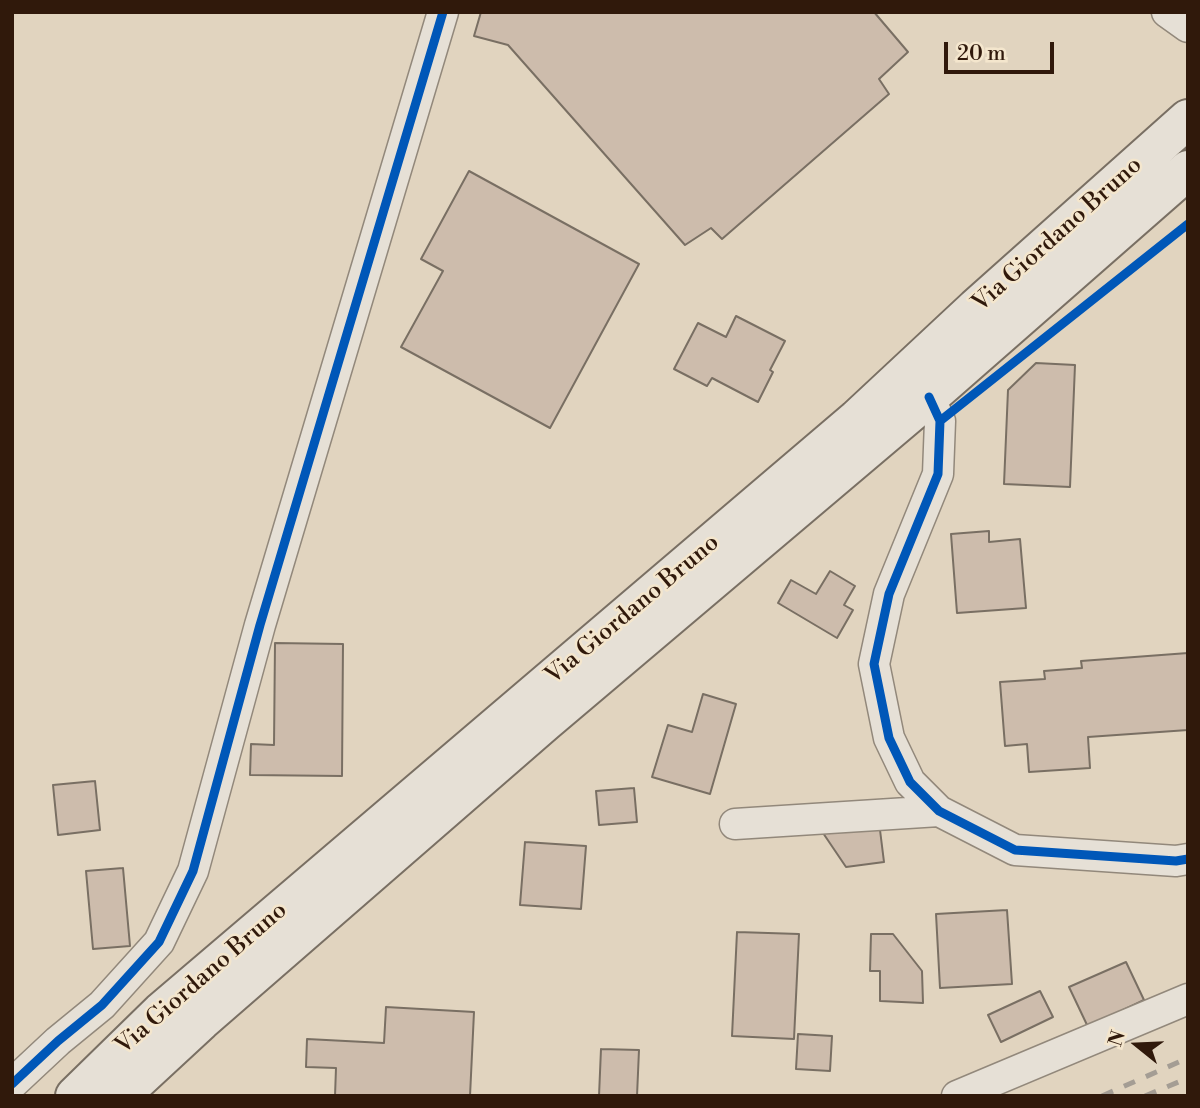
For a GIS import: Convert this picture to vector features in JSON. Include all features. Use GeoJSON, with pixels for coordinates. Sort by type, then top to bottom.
{"type":"FeatureCollection","features":[{"type":"Feature","properties":{"kind":"main road","name":"Via Giordano Bruno"},"geometry":{"type":"LineString","coordinates":[[120,1096],[201,1021],[545,722],[918,385],[1188,119]]}},
{"type":"Feature","properties":{"kind":"main road","name":"Via Giordano Bruno"},"geometry":{"type":"LineString","coordinates":[[75,1096],[161,1012],[858,419],[918,385],[1188,170]]}},
{"type":"Feature","properties":{"kind":"street"},"geometry":{"type":"LineString","coordinates":[[12,1084],[102,1005],[159,942],[193,871],[260,625],[443,12]]}},
{"type":"Feature","properties":{"kind":"street"},"geometry":{"type":"LineString","coordinates":[[1167,12],[1188,27]]}},
{"type":"Feature","properties":{"kind":"street"},"geometry":{"type":"LineString","coordinates":[[918,385],[940,421],[939,474],[889,594],[874,664],[889,738],[910,782],[939,811],[1015,850],[1176,861],[1188,859]]}},
{"type":"Feature","properties":{"kind":"street"},"geometry":{"type":"LineString","coordinates":[[735,824],[939,811]]}},
{"type":"Feature","properties":{"kind":"street"},"geometry":{"type":"LineString","coordinates":[[957,1096],[1188,999]]}},
{"type":"Feature","properties":{"kind":"building"},"geometry":{"type":"Polygon","coordinates":[[[481,12],[874,12],[908,52],[879,79],[889,94],[722,239],[711,228],[685,245],[508,45],[474,36],[481,12]]]}},
{"type":"Feature","properties":{"kind":"building"},"geometry":{"type":"Polygon","coordinates":[[[469,171],[639,264],[550,428],[401,347],[443,271],[421,259],[469,171]]]}},
{"type":"Feature","properties":{"kind":"building"},"geometry":{"type":"Polygon","coordinates":[[[736,316],[785,341],[758,402],[712,378],[707,386],[674,369],[698,323],[726,337],[736,316]]]}},
{"type":"Feature","properties":{"kind":"building"},"geometry":{"type":"Polygon","coordinates":[[[1036,363],[1075,365],[1070,487],[1004,484],[1008,390],[1036,363]]]}},
{"type":"Feature","properties":{"kind":"building"},"geometry":{"type":"Polygon","coordinates":[[[989,531],[989,542],[1020,539],[1026,608],[957,613],[951,534],[989,531]]]}},
{"type":"Feature","properties":{"kind":"building"},"geometry":{"type":"Polygon","coordinates":[[[830,571],[855,586],[844,605],[853,610],[837,638],[778,603],[791,580],[816,594],[830,571]]]}},
{"type":"Feature","properties":{"kind":"building"},"geometry":{"type":"Polygon","coordinates":[[[275,643],[343,644],[342,776],[250,775],[251,744],[274,745],[275,643]]]}},
{"type":"Feature","properties":{"kind":"building"},"geometry":{"type":"Polygon","coordinates":[[[1188,653],[1188,730],[1088,737],[1090,768],[1029,772],[1027,744],[1005,746],[1000,682],[1045,679],[1044,671],[1082,668],[1081,661],[1188,653]]]}},
{"type":"Feature","properties":{"kind":"building"},"geometry":{"type":"Polygon","coordinates":[[[703,694],[736,704],[710,794],[652,777],[668,725],[692,732],[703,694]]]}},
{"type":"Feature","properties":{"kind":"building"},"geometry":{"type":"Polygon","coordinates":[[[95,781],[100,830],[58,835],[53,785],[95,781]]]}},
{"type":"Feature","properties":{"kind":"building"},"geometry":{"type":"Polygon","coordinates":[[[634,788],[637,822],[599,825],[596,791],[634,788]]]}},
{"type":"Feature","properties":{"kind":"building"},"geometry":{"type":"Polygon","coordinates":[[[879,822],[884,862],[846,867],[821,830],[879,822]]]}},
{"type":"Feature","properties":{"kind":"building"},"geometry":{"type":"Polygon","coordinates":[[[525,842],[586,846],[581,909],[520,905],[525,842]]]}},
{"type":"Feature","properties":{"kind":"building"},"geometry":{"type":"Polygon","coordinates":[[[123,868],[130,946],[93,949],[86,871],[123,868]]]}},
{"type":"Feature","properties":{"kind":"building"},"geometry":{"type":"Polygon","coordinates":[[[1007,910],[1012,984],[940,988],[936,914],[1007,910]]]}},
{"type":"Feature","properties":{"kind":"building"},"geometry":{"type":"Polygon","coordinates":[[[737,932],[799,934],[794,1039],[732,1036],[737,932]]]}},
{"type":"Feature","properties":{"kind":"building"},"geometry":{"type":"Polygon","coordinates":[[[871,934],[893,934],[922,971],[923,1003],[880,1001],[880,971],[870,971],[871,934]]]}},
{"type":"Feature","properties":{"kind":"building"},"geometry":{"type":"Polygon","coordinates":[[[1126,962],[1144,1000],[1088,1027],[1069,987],[1126,962]]]}},
{"type":"Feature","properties":{"kind":"building"},"geometry":{"type":"Polygon","coordinates":[[[1040,991],[1053,1017],[1001,1042],[988,1015],[1040,991]]]}},
{"type":"Feature","properties":{"kind":"building"},"geometry":{"type":"Polygon","coordinates":[[[386,1007],[474,1012],[470,1096],[335,1096],[336,1068],[306,1067],[307,1039],[384,1043],[386,1007]]]}},
{"type":"Feature","properties":{"kind":"building"},"geometry":{"type":"Polygon","coordinates":[[[798,1034],[832,1036],[830,1071],[796,1069],[798,1034]]]}},
{"type":"Feature","properties":{"kind":"building"},"geometry":{"type":"Polygon","coordinates":[[[601,1049],[639,1050],[637,1096],[599,1096],[601,1049]]]}},
{"type":"Feature","properties":{"kind":"railway"},"geometry":{"type":"LineString","coordinates":[[1102,1096],[1188,1058]]}},
{"type":"Feature","properties":{"kind":"railway"},"geometry":{"type":"LineString","coordinates":[[1145,1096],[1188,1078]]}},
{"type":"Feature","properties":{"kind":"cycle path"},"geometry":{"type":"LineString","coordinates":[[12,1084],[102,1005],[159,942],[193,871],[260,625],[443,12]]}},
{"type":"Feature","properties":{"kind":"cycle path"},"geometry":{"type":"LineString","coordinates":[[940,421],[1188,224]]}},
{"type":"Feature","properties":{"kind":"cycle path"},"geometry":{"type":"LineString","coordinates":[[929,397],[940,421],[938,474],[889,594],[874,664],[889,738],[910,782],[939,811],[1015,850],[1176,861],[1188,859]]}}]}
